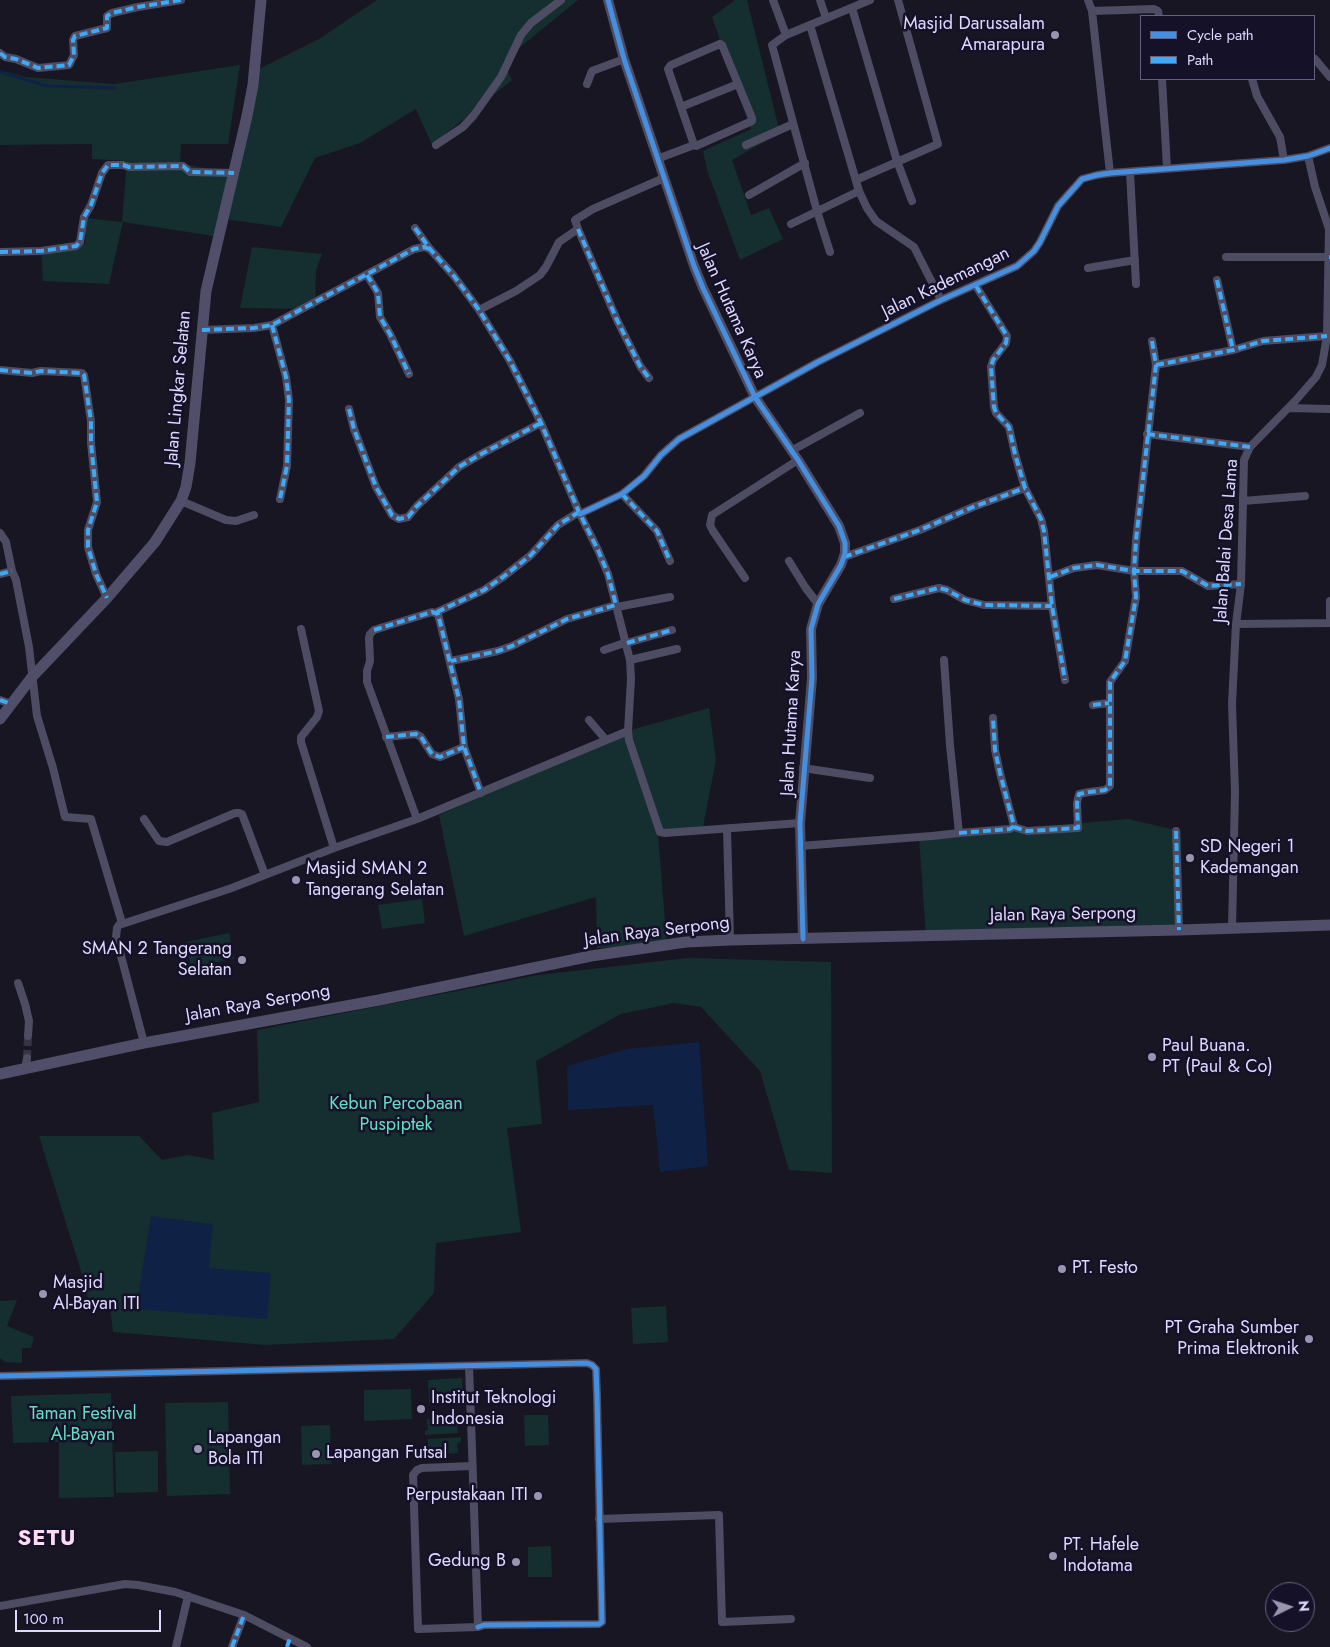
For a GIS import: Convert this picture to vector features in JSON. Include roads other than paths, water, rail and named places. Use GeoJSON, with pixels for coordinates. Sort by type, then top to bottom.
{"type":"FeatureCollection","features":[{"type":"Feature","properties":{"kind":"main road","name":"Jalan Lingkar Selatan"},"geometry":{"type":"LineString","coordinates":[[0,719],[5,702],[32,677],[107,598],[155,542],[180,501],[188,478],[190,463],[206,291],[253,85],[261,0]]}},
{"type":"Feature","properties":{"kind":"main road","name":"Jalan Raya Serpong"},"geometry":{"type":"LineString","coordinates":[[0,1074],[26,1064],[379,1000],[591,956],[686,942],[1330,925]]}},
{"type":"Feature","properties":{"kind":"street"},"geometry":{"type":"LineString","coordinates":[[0,53],[5,57],[16,58],[38,68],[69,65],[74,55],[73,40],[75,36],[107,28],[107,16],[112,13],[180,0]]}},
{"type":"Feature","properties":{"kind":"street"},"geometry":{"type":"LineString","coordinates":[[436,145],[463,127],[474,115],[501,77],[521,35],[531,23],[561,0]]}},
{"type":"Feature","properties":{"kind":"street","name":"Jalan Hutama Karya"},"geometry":{"type":"LineString","coordinates":[[608,0],[624,59],[700,281],[755,397],[798,460],[839,526],[845,543],[844,557],[818,604],[811,629],[812,678],[800,823],[803,939]]}},
{"type":"Feature","properties":{"kind":"street"},"geometry":{"type":"LineString","coordinates":[[773,0],[786,35]]}},
{"type":"Feature","properties":{"kind":"street"},"geometry":{"type":"LineString","coordinates":[[820,0],[826,18]]}},
{"type":"Feature","properties":{"kind":"street"},"geometry":{"type":"LineString","coordinates":[[830,252],[817,211],[772,43],[786,35],[870,0]]}},
{"type":"Feature","properties":{"kind":"street"},"geometry":{"type":"LineString","coordinates":[[856,180],[938,144],[898,0]]}},
{"type":"Feature","properties":{"kind":"street"},"geometry":{"type":"LineString","coordinates":[[1088,0],[1092,11],[1110,173]]}},
{"type":"Feature","properties":{"kind":"street"},"geometry":{"type":"LineString","coordinates":[[852,8],[912,201]]}},
{"type":"Feature","properties":{"kind":"street"},"geometry":{"type":"LineString","coordinates":[[1092,11],[1155,9],[1159,15]]}},
{"type":"Feature","properties":{"kind":"street"},"geometry":{"type":"LineString","coordinates":[[810,25],[859,191],[867,208],[876,221],[914,247],[941,300]]}},
{"type":"Feature","properties":{"kind":"street"},"geometry":{"type":"LineString","coordinates":[[657,159],[694,144],[699,146],[752,120],[720,44],[668,67],[694,144]]}},
{"type":"Feature","properties":{"kind":"street"},"geometry":{"type":"LineString","coordinates":[[587,84],[592,71],[624,59]]}},
{"type":"Feature","properties":{"kind":"street"},"geometry":{"type":"LineString","coordinates":[[1315,59],[1330,77]]}},
{"type":"Feature","properties":{"kind":"street"},"geometry":{"type":"LineString","coordinates":[[1162,80],[1167,168]]}},
{"type":"Feature","properties":{"kind":"street"},"geometry":{"type":"LineString","coordinates":[[1252,80],[1257,96],[1280,137],[1284,160]]}},
{"type":"Feature","properties":{"kind":"street"},"geometry":{"type":"LineString","coordinates":[[681,107],[738,84]]}},
{"type":"Feature","properties":{"kind":"street"},"geometry":{"type":"LineString","coordinates":[[746,145],[793,124]]}},
{"type":"Feature","properties":{"kind":"street","name":"Jalan Kademangan"},"geometry":{"type":"LineString","coordinates":[[386,737],[366,676],[370,661],[370,634],[374,630],[436,612],[484,590],[531,555],[558,525],[579,513],[622,494],[644,476],[661,455],[679,439],[818,362],[941,300],[976,286],[1017,266],[1029,256],[1040,242],[1058,206],[1082,179],[1110,173],[1284,160],[1308,156],[1330,148]]}},
{"type":"Feature","properties":{"kind":"street","name":"Jalan Balai Desa Lama"},"geometry":{"type":"LineString","coordinates":[[1232,929],[1235,792],[1232,704],[1236,624],[1241,584],[1244,460],[1250,447],[1309,386],[1322,365],[1327,336],[1329,229],[1315,187],[1308,156]]}},
{"type":"Feature","properties":{"kind":"street"},"geometry":{"type":"LineString","coordinates":[[750,195],[805,163]]}},
{"type":"Feature","properties":{"kind":"street"},"geometry":{"type":"LineString","coordinates":[[0,252],[41,251],[76,246],[80,242],[84,217],[91,205],[102,173],[108,165],[130,167],[183,166],[190,172],[234,173]]}},
{"type":"Feature","properties":{"kind":"street"},"geometry":{"type":"LineString","coordinates":[[1130,172],[1136,284]]}},
{"type":"Feature","properties":{"kind":"street"},"geometry":{"type":"LineString","coordinates":[[648,378],[617,320],[575,220],[583,214],[664,178]]}},
{"type":"Feature","properties":{"kind":"street"},"geometry":{"type":"LineString","coordinates":[[791,224],[859,191]]}},
{"type":"Feature","properties":{"kind":"street"},"geometry":{"type":"LineString","coordinates":[[415,228],[479,310],[510,361],[541,423],[579,513],[608,574],[627,642],[630,660],[629,740],[660,832],[800,823]]}},
{"type":"Feature","properties":{"kind":"street"},"geometry":{"type":"LineString","coordinates":[[479,310],[516,291],[540,275],[559,242],[578,229]]}},
{"type":"Feature","properties":{"kind":"street"},"geometry":{"type":"LineString","coordinates":[[202,330],[254,328],[272,325],[414,249],[424,247],[430,249]]}},
{"type":"Feature","properties":{"kind":"street"},"geometry":{"type":"LineString","coordinates":[[1226,257],[1329,257]]}},
{"type":"Feature","properties":{"kind":"street"},"geometry":{"type":"LineString","coordinates":[[1088,268],[1135,260]]}},
{"type":"Feature","properties":{"kind":"street"},"geometry":{"type":"LineString","coordinates":[[367,275],[378,293],[380,317],[408,374]]}},
{"type":"Feature","properties":{"kind":"street"},"geometry":{"type":"LineString","coordinates":[[1217,280],[1233,350]]}},
{"type":"Feature","properties":{"kind":"street"},"geometry":{"type":"LineString","coordinates":[[976,286],[1007,336],[1006,343],[993,360],[991,367],[994,407],[996,414],[1009,427],[1025,488],[1041,519],[1064,680]]}},
{"type":"Feature","properties":{"kind":"street"},"geometry":{"type":"LineString","coordinates":[[272,325],[286,377],[289,400],[287,466],[280,499]]}},
{"type":"Feature","properties":{"kind":"street"},"geometry":{"type":"LineString","coordinates":[[1156,365],[1233,350],[1262,342],[1327,336]]}},
{"type":"Feature","properties":{"kind":"street"},"geometry":{"type":"LineString","coordinates":[[800,846],[1014,828],[1027,831],[1078,828],[1077,803],[1079,795],[1105,790],[1110,786],[1110,682],[1126,661],[1136,597],[1134,571],[1156,365],[1152,341]]}},
{"type":"Feature","properties":{"kind":"street"},"geometry":{"type":"LineString","coordinates":[[0,370],[32,373],[41,371],[82,373],[84,375],[91,421],[91,443],[98,502],[88,530],[88,547],[96,574],[107,598]]}},
{"type":"Feature","properties":{"kind":"street"},"geometry":{"type":"LineString","coordinates":[[1289,408],[1330,409]]}},
{"type":"Feature","properties":{"kind":"street"},"geometry":{"type":"LineString","coordinates":[[349,409],[354,429],[376,487],[392,515],[399,520],[408,517],[417,506],[459,467],[541,423]]}},
{"type":"Feature","properties":{"kind":"street"},"geometry":{"type":"LineString","coordinates":[[791,451],[860,413]]}},
{"type":"Feature","properties":{"kind":"street"},"geometry":{"type":"LineString","coordinates":[[1148,434],[1250,447]]}},
{"type":"Feature","properties":{"kind":"street"},"geometry":{"type":"LineString","coordinates":[[746,578],[713,531],[710,525],[712,515],[798,460]]}},
{"type":"Feature","properties":{"kind":"street"},"geometry":{"type":"LineString","coordinates":[[844,557],[920,530],[973,507],[1025,488]]}},
{"type":"Feature","properties":{"kind":"street"},"geometry":{"type":"LineString","coordinates":[[622,494],[657,531],[670,561]]}},
{"type":"Feature","properties":{"kind":"street"},"geometry":{"type":"LineString","coordinates":[[1243,501],[1305,496]]}},
{"type":"Feature","properties":{"kind":"street"},"geometry":{"type":"LineString","coordinates":[[180,501],[226,520],[236,521],[254,516]]}},
{"type":"Feature","properties":{"kind":"street"},"geometry":{"type":"LineString","coordinates":[[0,533],[6,542],[24,614],[37,716],[53,768],[65,817],[91,819],[122,923]]}},
{"type":"Feature","properties":{"kind":"street"},"geometry":{"type":"LineString","coordinates":[[789,561],[818,604]]}},
{"type":"Feature","properties":{"kind":"street"},"geometry":{"type":"LineString","coordinates":[[1050,576],[1074,568],[1097,566],[1134,571],[1182,571],[1208,586],[1241,584]]}},
{"type":"Feature","properties":{"kind":"street"},"geometry":{"type":"LineString","coordinates":[[0,574],[12,571]]}},
{"type":"Feature","properties":{"kind":"street"},"geometry":{"type":"LineString","coordinates":[[894,599],[940,588],[965,600],[984,605],[1052,606]]}},
{"type":"Feature","properties":{"kind":"street"},"geometry":{"type":"LineString","coordinates":[[451,661],[498,651],[512,646],[567,619],[616,606],[670,597]]}},
{"type":"Feature","properties":{"kind":"street"},"geometry":{"type":"LineString","coordinates":[[1330,601],[1330,619]]}},
{"type":"Feature","properties":{"kind":"street"},"geometry":{"type":"LineString","coordinates":[[436,612],[451,661],[459,699],[464,746],[481,793]]}},
{"type":"Feature","properties":{"kind":"street"},"geometry":{"type":"LineString","coordinates":[[1236,624],[1330,623]]}},
{"type":"Feature","properties":{"kind":"street"},"geometry":{"type":"LineString","coordinates":[[302,629],[319,711],[317,717],[301,737],[301,742],[334,848]]}},
{"type":"Feature","properties":{"kind":"street"},"geometry":{"type":"LineString","coordinates":[[604,650],[672,630]]}},
{"type":"Feature","properties":{"kind":"street"},"geometry":{"type":"LineString","coordinates":[[630,660],[677,649]]}},
{"type":"Feature","properties":{"kind":"street"},"geometry":{"type":"LineString","coordinates":[[944,660],[950,745],[960,832]]}},
{"type":"Feature","properties":{"kind":"street"},"geometry":{"type":"LineString","coordinates":[[1093,704],[1109,703]]}},
{"type":"Feature","properties":{"kind":"street"},"geometry":{"type":"LineString","coordinates":[[993,718],[997,758],[1014,828]]}},
{"type":"Feature","properties":{"kind":"street"},"geometry":{"type":"LineString","coordinates":[[589,720],[606,740]]}},
{"type":"Feature","properties":{"kind":"street"},"geometry":{"type":"LineString","coordinates":[[144,1043],[116,937],[116,928],[122,923],[229,889],[334,848],[416,819],[628,731]]}},
{"type":"Feature","properties":{"kind":"street"},"geometry":{"type":"LineString","coordinates":[[416,819],[386,737],[416,734],[421,737],[432,754],[440,757],[464,746]]}},
{"type":"Feature","properties":{"kind":"street"},"geometry":{"type":"LineString","coordinates":[[804,768],[870,778]]}},
{"type":"Feature","properties":{"kind":"street"},"geometry":{"type":"LineString","coordinates":[[144,819],[159,841],[167,842],[239,812],[242,814],[266,875]]}},
{"type":"Feature","properties":{"kind":"street"},"geometry":{"type":"LineString","coordinates":[[728,829],[730,940]]}},
{"type":"Feature","properties":{"kind":"street"},"geometry":{"type":"LineString","coordinates":[[1176,831],[1179,930]]}},
{"type":"Feature","properties":{"kind":"street"},"geometry":{"type":"LineString","coordinates":[[18,983],[26,1004],[29,1021],[28,1036]]}},
{"type":"Feature","properties":{"kind":"street"},"geometry":{"type":"LineString","coordinates":[[0,1376],[587,1363],[592,1365],[596,1369],[601,1624],[418,1629],[413,1475],[422,1468],[472,1466]]}},
{"type":"Feature","properties":{"kind":"street"},"geometry":{"type":"LineString","coordinates":[[469,1366],[478,1627]]}},
{"type":"Feature","properties":{"kind":"street"},"geometry":{"type":"LineString","coordinates":[[600,1519],[720,1515],[722,1622],[791,1619]]}},
{"type":"Feature","properties":{"kind":"street"},"geometry":{"type":"LineString","coordinates":[[0,1606],[125,1584],[150,1586],[188,1596],[244,1615],[307,1647]]}},
{"type":"Feature","properties":{"kind":"street"},"geometry":{"type":"LineString","coordinates":[[176,1647],[188,1596]]}},
{"type":"Feature","properties":{"kind":"street"},"geometry":{"type":"LineString","coordinates":[[232,1647],[244,1615]]}},
{"type":"Feature","properties":{"kind":"street"},"geometry":{"type":"LineString","coordinates":[[287,1647],[290,1638]]}},
{"type":"Feature","properties":{"kind":"water"},"geometry":{"type":"Polygon","coordinates":[[[699,1042],[708,1166],[660,1172],[653,1105],[568,1110],[567,1066],[627,1049],[699,1042]]]}},
{"type":"Feature","properties":{"kind":"water"},"geometry":{"type":"Polygon","coordinates":[[[151,1216],[213,1224],[209,1268],[271,1273],[267,1319],[136,1309],[151,1216]]]}},
{"type":"Feature","properties":{"kind":"waterway"},"geometry":{"type":"LineString","coordinates":[[0,72],[47,86],[115,88]]}},
{"type":"Feature","properties":{"kind":"tunnel"},"geometry":{"type":"LineString","coordinates":[[27,1058],[28,1036]]}},
{"type":"Feature","properties":{"kind":"place","name":"Masjid Darussalam Amarapura"},"geometry":{"type":"Point","coordinates":[1055,35]}},
{"type":"Feature","properties":{"kind":"place","name":"SD Negeri 1 Kademangan"},"geometry":{"type":"Point","coordinates":[1190,858]}},
{"type":"Feature","properties":{"kind":"place","name":"Masjid SMAN 2 Tangerang Selatan"},"geometry":{"type":"Point","coordinates":[296,880]}},
{"type":"Feature","properties":{"kind":"place","name":"SMAN 2 Tangerang Selatan"},"geometry":{"type":"Point","coordinates":[242,960]}},
{"type":"Feature","properties":{"kind":"place","name":"Paul Buana. PT (Paul & Co)"},"geometry":{"type":"Point","coordinates":[1152,1057]}},
{"type":"Feature","properties":{"kind":"place","name":"PT. Festo"},"geometry":{"type":"Point","coordinates":[1062,1269]}},
{"type":"Feature","properties":{"kind":"place","name":"Masjid Al-Bayan ITI"},"geometry":{"type":"Point","coordinates":[43,1294]}},
{"type":"Feature","properties":{"kind":"place","name":"PT Graha Sumber Prima Elektronik"},"geometry":{"type":"Point","coordinates":[1309,1339]}},
{"type":"Feature","properties":{"kind":"place","name":"Institut Teknologi Indonesia"},"geometry":{"type":"Point","coordinates":[421,1409]}},
{"type":"Feature","properties":{"kind":"place","name":"Lapangan Bola ITI"},"geometry":{"type":"Point","coordinates":[198,1449]}},
{"type":"Feature","properties":{"kind":"place","name":"Lapangan Futsal"},"geometry":{"type":"Point","coordinates":[316,1454]}},
{"type":"Feature","properties":{"kind":"place","name":"Perpustakaan ITI"},"geometry":{"type":"Point","coordinates":[538,1496]}},
{"type":"Feature","properties":{"kind":"place","name":"PT. Hafele Indotama"},"geometry":{"type":"Point","coordinates":[1053,1556]}},
{"type":"Feature","properties":{"kind":"place","name":"Gedung B"},"geometry":{"type":"Point","coordinates":[516,1562]}},
{"type":"Feature","properties":{"kind":"district","name":"SETU"},"geometry":{"type":"Point","coordinates":[47,1540]}},
{"type":"Feature","properties":{"kind":"park label","name":"Kebun Percobaan Puspiptek"},"geometry":{"type":"Point","coordinates":[396,1115]}},
{"type":"Feature","properties":{"kind":"park label","name":"Taman Festival Al-Bayan"},"geometry":{"type":"Point","coordinates":[83,1425]}}]}
